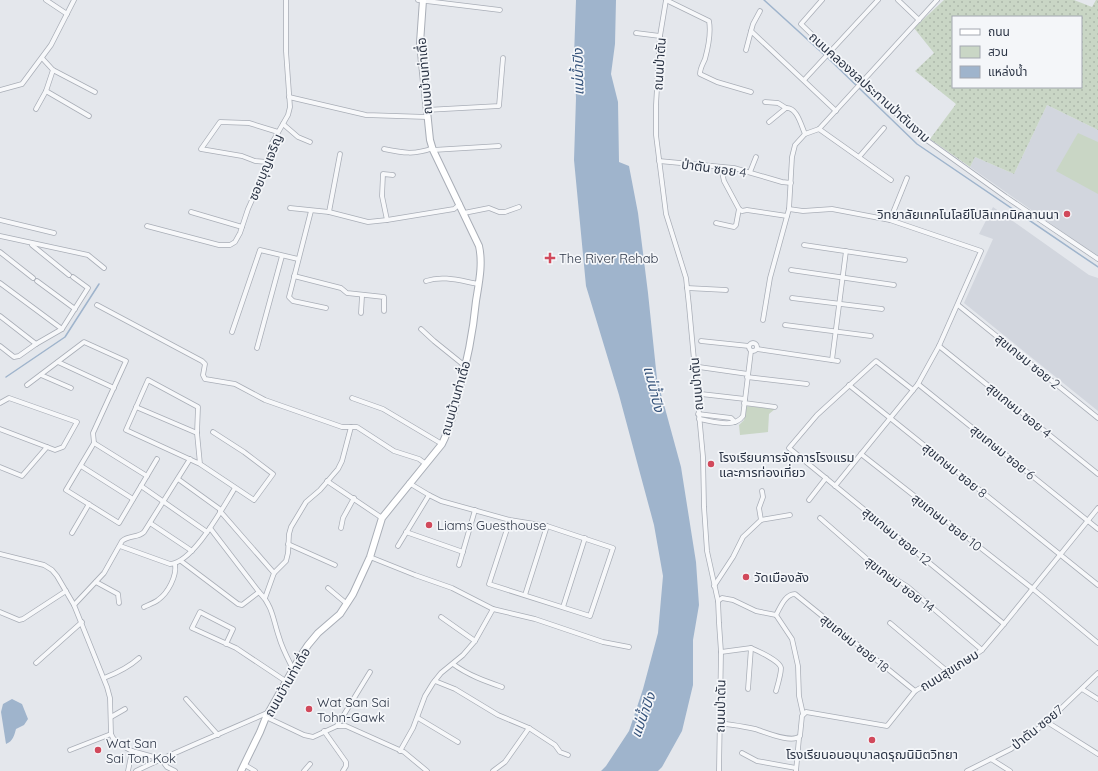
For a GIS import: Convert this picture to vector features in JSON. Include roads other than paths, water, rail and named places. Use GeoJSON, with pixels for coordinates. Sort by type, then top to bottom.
{"type":"FeatureCollection","features":[{"type":"Feature","properties":{"kind":"street"},"geometry":{"type":"LineString","coordinates":[[46,0],[67,14]]}},
{"type":"Feature","properties":{"kind":"street"},"geometry":{"type":"LineString","coordinates":[[0,90],[22,84],[51,45],[74,0]]}},
{"type":"Feature","properties":{"kind":"street","name":"ซอยบุญเจริญ"},"geometry":{"type":"LineString","coordinates":[[147,226],[219,245],[230,245],[235,242],[265,171],[272,143],[288,115],[290,107],[286,52],[286,0]]}},
{"type":"Feature","properties":{"kind":"street"},"geometry":{"type":"LineString","coordinates":[[418,0],[500,10]]}},
{"type":"Feature","properties":{"kind":"street","name":"ถนนบ้านท่าเดื่อ"},"geometry":{"type":"LineString","coordinates":[[243,768],[267,714],[308,645],[318,633],[340,614],[347,604],[370,557],[382,518],[442,444],[452,419],[465,366],[472,333],[479,284],[481,256],[479,246],[433,149],[426,110],[420,43],[423,0]]}},
{"type":"Feature","properties":{"kind":"street"},"geometry":{"type":"LineString","coordinates":[[666,0],[706,18],[709,21],[705,59],[700,74],[717,82],[751,92]]}},
{"type":"Feature","properties":{"kind":"street","name":"ถนนป่าตัน"},"geometry":{"type":"LineString","coordinates":[[666,0],[660,36],[656,105],[656,135],[666,214],[687,288],[703,457],[707,551],[718,601],[721,652],[719,771]]}},
{"type":"Feature","properties":{"kind":"street","name":"ถนนคลองชลประทานป่าตันงาม"},"geometry":{"type":"LineString","coordinates":[[822,0],[801,24],[861,82],[920,136],[1098,259]]}},
{"type":"Feature","properties":{"kind":"street"},"geometry":{"type":"LineString","coordinates":[[804,80],[829,51],[878,0]]}},
{"type":"Feature","properties":{"kind":"street"},"geometry":{"type":"LineString","coordinates":[[898,0],[918,20]]}},
{"type":"Feature","properties":{"kind":"street"},"geometry":{"type":"LineString","coordinates":[[763,320],[770,278],[789,209],[792,183],[792,157],[795,145],[805,134],[819,129],[937,0]]}},
{"type":"Feature","properties":{"kind":"street"},"geometry":{"type":"LineString","coordinates":[[746,50],[753,24],[760,11]]}},
{"type":"Feature","properties":{"kind":"street"},"geometry":{"type":"LineString","coordinates":[[751,31],[836,111]]}},
{"type":"Feature","properties":{"kind":"street"},"geometry":{"type":"LineString","coordinates":[[636,33],[660,36]]}},
{"type":"Feature","properties":{"kind":"street"},"geometry":{"type":"LineString","coordinates":[[42,58],[53,70],[95,92]]}},
{"type":"Feature","properties":{"kind":"street"},"geometry":{"type":"LineString","coordinates":[[426,110],[500,106],[503,58]]}},
{"type":"Feature","properties":{"kind":"street"},"geometry":{"type":"LineString","coordinates":[[36,109],[46,91],[53,70]]}},
{"type":"Feature","properties":{"kind":"street"},"geometry":{"type":"LineString","coordinates":[[46,91],[89,116]]}},
{"type":"Feature","properties":{"kind":"street"},"geometry":{"type":"LineString","coordinates":[[289,97],[366,115],[427,117]]}},
{"type":"Feature","properties":{"kind":"street"},"geometry":{"type":"LineString","coordinates":[[765,102],[781,104],[786,108],[789,107],[793,110],[805,134]]}},
{"type":"Feature","properties":{"kind":"street"},"geometry":{"type":"LineString","coordinates":[[769,122],[786,108]]}},
{"type":"Feature","properties":{"kind":"street"},"geometry":{"type":"LineString","coordinates":[[267,162],[201,149],[220,122],[249,123],[278,132]]}},
{"type":"Feature","properties":{"kind":"street"},"geometry":{"type":"LineString","coordinates":[[283,124],[298,137],[310,142]]}},
{"type":"Feature","properties":{"kind":"street"},"geometry":{"type":"LineString","coordinates":[[859,157],[884,128]]}},
{"type":"Feature","properties":{"kind":"street"},"geometry":{"type":"LineString","coordinates":[[819,129],[892,180]]}},
{"type":"Feature","properties":{"kind":"street"},"geometry":{"type":"LineString","coordinates":[[384,149],[400,152],[421,152],[433,149],[500,146]]}},
{"type":"Feature","properties":{"kind":"street"},"geometry":{"type":"LineString","coordinates":[[329,212],[340,154]]}},
{"type":"Feature","properties":{"kind":"street"},"geometry":{"type":"LineString","coordinates":[[750,172],[756,157]]}},
{"type":"Feature","properties":{"kind":"street","name":"ป่าตัน ซอย 4"},"geometry":{"type":"LineString","coordinates":[[659,161],[721,168],[734,168],[782,182],[792,183]]}},
{"type":"Feature","properties":{"kind":"street"},"geometry":{"type":"LineString","coordinates":[[716,223],[734,227],[736,225],[739,209],[724,181],[721,168]]}},
{"type":"Feature","properties":{"kind":"street"},"geometry":{"type":"LineString","coordinates":[[386,220],[382,196],[383,174],[393,175]]}},
{"type":"Feature","properties":{"kind":"street"},"geometry":{"type":"LineString","coordinates":[[890,220],[907,178]]}},
{"type":"Feature","properties":{"kind":"street"},"geometry":{"type":"LineString","coordinates":[[290,208],[329,212],[368,222],[454,209],[460,204]]}},
{"type":"Feature","properties":{"kind":"street"},"geometry":{"type":"LineString","coordinates":[[464,213],[489,208],[499,212],[505,212],[519,207]]}},
{"type":"Feature","properties":{"kind":"street"},"geometry":{"type":"LineString","coordinates":[[739,209],[742,211],[747,210],[787,216]]}},
{"type":"Feature","properties":{"kind":"street"},"geometry":{"type":"LineString","coordinates":[[789,209],[804,211],[832,209],[890,220],[981,251],[939,346],[918,384],[835,486]]}},
{"type":"Feature","properties":{"kind":"street"},"geometry":{"type":"LineString","coordinates":[[311,211],[289,297],[293,301],[326,308]]}},
{"type":"Feature","properties":{"kind":"street"},"geometry":{"type":"LineString","coordinates":[[191,212],[242,227]]}},
{"type":"Feature","properties":{"kind":"street"},"geometry":{"type":"LineString","coordinates":[[0,220],[54,233]]}},
{"type":"Feature","properties":{"kind":"street"},"geometry":{"type":"LineString","coordinates":[[0,236],[88,255],[104,268]]}},
{"type":"Feature","properties":{"kind":"street"},"geometry":{"type":"LineString","coordinates":[[0,346],[14,357],[19,356],[62,329],[88,288],[30,243]]}},
{"type":"Feature","properties":{"kind":"street"},"geometry":{"type":"LineString","coordinates":[[804,245],[905,260]]}},
{"type":"Feature","properties":{"kind":"street"},"geometry":{"type":"LineString","coordinates":[[232,332],[260,250],[298,259]]}},
{"type":"Feature","properties":{"kind":"street"},"geometry":{"type":"LineString","coordinates":[[832,360],[846,251]]}},
{"type":"Feature","properties":{"kind":"street"},"geometry":{"type":"LineString","coordinates":[[0,252],[33,278]]}},
{"type":"Feature","properties":{"kind":"street"},"geometry":{"type":"LineString","coordinates":[[257,348],[282,256]]}},
{"type":"Feature","properties":{"kind":"street"},"geometry":{"type":"LineString","coordinates":[[791,270],[894,284]]}},
{"type":"Feature","properties":{"kind":"street"},"geometry":{"type":"LineString","coordinates":[[294,276],[341,288],[347,293],[362,296],[384,297],[384,310]]}},
{"type":"Feature","properties":{"kind":"street"},"geometry":{"type":"LineString","coordinates":[[426,281],[444,278],[479,284]]}},
{"type":"Feature","properties":{"kind":"street"},"geometry":{"type":"LineString","coordinates":[[37,281],[74,309]]}},
{"type":"Feature","properties":{"kind":"street"},"geometry":{"type":"LineString","coordinates":[[0,283],[62,329]]}},
{"type":"Feature","properties":{"kind":"street"},"geometry":{"type":"LineString","coordinates":[[687,288],[726,290]]}},
{"type":"Feature","properties":{"kind":"street"},"geometry":{"type":"LineString","coordinates":[[361,313],[362,296]]}},
{"type":"Feature","properties":{"kind":"street"},"geometry":{"type":"LineString","coordinates":[[792,298],[882,310]]}},
{"type":"Feature","properties":{"kind":"street"},"geometry":{"type":"LineString","coordinates":[[97,305],[202,361],[205,364],[203,376],[205,379],[236,384],[265,400],[342,427],[357,428],[365,431],[394,451],[419,459],[426,464]]}},
{"type":"Feature","properties":{"kind":"street","name":"สุขเกษม ซอย 2"},"geometry":{"type":"LineString","coordinates":[[958,305],[1098,418]]}},
{"type":"Feature","properties":{"kind":"street"},"geometry":{"type":"LineString","coordinates":[[0,316],[36,344]]}},
{"type":"Feature","properties":{"kind":"street"},"geometry":{"type":"LineString","coordinates":[[785,325],[871,336]]}},
{"type":"Feature","properties":{"kind":"street"},"geometry":{"type":"LineString","coordinates":[[421,328],[434,341],[465,366]]}},
{"type":"Feature","properties":{"kind":"street"},"geometry":{"type":"LineString","coordinates":[[701,341],[750,348],[755,351],[757,348],[838,361]]}},
{"type":"Feature","properties":{"kind":"street"},"geometry":{"type":"LineString","coordinates":[[27,385],[84,342],[126,361],[93,434],[94,443],[66,490],[119,523],[157,460]]}},
{"type":"Feature","properties":{"kind":"street"},"geometry":{"type":"LineString","coordinates":[[699,419],[731,424],[740,420],[743,416],[750,348],[752,344],[755,344],[757,348]]}},
{"type":"Feature","properties":{"kind":"street","name":"สุขเกษม ซอย 4"},"geometry":{"type":"LineString","coordinates":[[939,346],[1098,474]]}},
{"type":"Feature","properties":{"kind":"street"},"geometry":{"type":"LineString","coordinates":[[849,385],[876,361],[913,390]]}},
{"type":"Feature","properties":{"kind":"street"},"geometry":{"type":"LineString","coordinates":[[58,362],[114,388]]}},
{"type":"Feature","properties":{"kind":"street"},"geometry":{"type":"LineString","coordinates":[[699,367],[807,384]]}},
{"type":"Feature","properties":{"kind":"street"},"geometry":{"type":"LineString","coordinates":[[41,374],[71,388]]}},
{"type":"Feature","properties":{"kind":"street"},"geometry":{"type":"LineString","coordinates":[[200,464],[197,433],[198,407],[148,380],[126,430],[200,464],[254,500],[273,474],[214,432]]}},
{"type":"Feature","properties":{"kind":"street","name":"สุขเกษม ซอย 6"},"geometry":{"type":"LineString","coordinates":[[918,384],[1098,529]]}},
{"type":"Feature","properties":{"kind":"street","name":"สุขเกษม ซอย 8"},"geometry":{"type":"LineString","coordinates":[[849,385],[1098,585]]}},
{"type":"Feature","properties":{"kind":"street","name":"สุขเกษม ซอย 12"},"geometry":{"type":"LineString","coordinates":[[849,385],[817,415],[789,448],[1004,624]]}},
{"type":"Feature","properties":{"kind":"street"},"geometry":{"type":"LineString","coordinates":[[701,394],[775,407]]}},
{"type":"Feature","properties":{"kind":"street"},"geometry":{"type":"LineString","coordinates":[[0,403],[9,398],[77,422],[63,447],[55,450],[0,429]]}},
{"type":"Feature","properties":{"kind":"street"},"geometry":{"type":"LineString","coordinates":[[352,398],[383,409],[442,444]]}},
{"type":"Feature","properties":{"kind":"street"},"geometry":{"type":"LineString","coordinates":[[136,407],[197,433]]}},
{"type":"Feature","properties":{"kind":"street"},"geometry":{"type":"LineString","coordinates":[[698,414],[731,418],[735,422]]}},
{"type":"Feature","properties":{"kind":"street"},"geometry":{"type":"LineString","coordinates":[[265,598],[274,573],[286,561],[291,527],[306,502],[338,469],[342,461],[351,427]]}},
{"type":"Feature","properties":{"kind":"street"},"geometry":{"type":"LineString","coordinates":[[94,443],[147,476]]}},
{"type":"Feature","properties":{"kind":"street"},"geometry":{"type":"LineString","coordinates":[[0,468],[22,476],[47,447]]}},
{"type":"Feature","properties":{"kind":"street","name":"สุขเกษม ซอย 10"},"geometry":{"type":"LineString","coordinates":[[862,454],[1033,589],[1098,643]]}},
{"type":"Feature","properties":{"kind":"street"},"geometry":{"type":"LineString","coordinates":[[74,605],[104,573],[122,541],[127,537],[141,535],[190,459]]}},
{"type":"Feature","properties":{"kind":"street"},"geometry":{"type":"LineString","coordinates":[[81,466],[133,499]]}},
{"type":"Feature","properties":{"kind":"street"},"geometry":{"type":"LineString","coordinates":[[809,500],[826,478]]}},
{"type":"Feature","properties":{"kind":"street"},"geometry":{"type":"LineString","coordinates":[[178,479],[221,510],[274,573]]}},
{"type":"Feature","properties":{"kind":"street"},"geometry":{"type":"LineString","coordinates":[[327,481],[382,518]]}},
{"type":"Feature","properties":{"kind":"street"},"geometry":{"type":"LineString","coordinates":[[410,484],[441,501],[510,520],[547,526],[613,548],[590,616],[489,584],[510,520]]}},
{"type":"Feature","properties":{"kind":"street"},"geometry":{"type":"LineString","coordinates":[[141,486],[208,530],[265,598],[274,616],[279,637],[293,669]]}},
{"type":"Feature","properties":{"kind":"street"},"geometry":{"type":"LineString","coordinates":[[120,546],[170,564],[175,564],[181,561],[192,551],[208,530],[235,488]]}},
{"type":"Feature","properties":{"kind":"street"},"geometry":{"type":"LineString","coordinates":[[761,520],[759,508],[763,497],[762,491]]}},
{"type":"Feature","properties":{"kind":"street"},"geometry":{"type":"LineString","coordinates":[[398,546],[429,495]]}},
{"type":"Feature","properties":{"kind":"street"},"geometry":{"type":"LineString","coordinates":[[341,528],[343,518],[354,498]]}},
{"type":"Feature","properties":{"kind":"street"},"geometry":{"type":"LineString","coordinates":[[72,533],[89,504]]}},
{"type":"Feature","properties":{"kind":"street","name":"ถนนสุขเกษม"},"geometry":{"type":"LineString","coordinates":[[803,715],[808,712],[887,726],[915,691],[970,659],[982,650],[1098,508]]}},
{"type":"Feature","properties":{"kind":"street"},"geometry":{"type":"LineString","coordinates":[[459,565],[475,510]]}},
{"type":"Feature","properties":{"kind":"street"},"geometry":{"type":"LineString","coordinates":[[714,586],[733,557],[743,538],[761,520],[790,515]]}},
{"type":"Feature","properties":{"kind":"street","name":"สุขเกษม ซอย 14"},"geometry":{"type":"LineString","coordinates":[[820,518],[875,566],[908,587],[982,650]]}},
{"type":"Feature","properties":{"kind":"street"},"geometry":{"type":"LineString","coordinates":[[150,523],[192,551]]}},
{"type":"Feature","properties":{"kind":"street"},"geometry":{"type":"LineString","coordinates":[[525,596],[547,526]]}},
{"type":"Feature","properties":{"kind":"street"},"geometry":{"type":"LineString","coordinates":[[406,532],[463,552]]}},
{"type":"Feature","properties":{"kind":"street"},"geometry":{"type":"LineString","coordinates":[[563,607],[585,538]]}},
{"type":"Feature","properties":{"kind":"street"},"geometry":{"type":"LineString","coordinates":[[288,544],[335,565]]}},
{"type":"Feature","properties":{"kind":"street"},"geometry":{"type":"LineString","coordinates":[[0,554],[44,565],[52,570],[57,576],[82,622],[104,678],[110,698],[111,734],[113,738],[118,744],[132,751],[160,759],[167,767],[174,771]]}},
{"type":"Feature","properties":{"kind":"street"},"geometry":{"type":"LineString","coordinates":[[370,557],[452,588],[493,609],[535,619],[592,638],[629,647]]}},
{"type":"Feature","properties":{"kind":"street"},"geometry":{"type":"LineString","coordinates":[[181,561],[238,604],[242,604],[259,592]]}},
{"type":"Feature","properties":{"kind":"street"},"geometry":{"type":"LineString","coordinates":[[144,607],[158,600],[163,595],[174,576],[175,564]]}},
{"type":"Feature","properties":{"kind":"street"},"geometry":{"type":"LineString","coordinates":[[96,582],[118,594],[119,603]]}},
{"type":"Feature","properties":{"kind":"street"},"geometry":{"type":"LineString","coordinates":[[328,588],[347,604]]}},
{"type":"Feature","properties":{"kind":"street"},"geometry":{"type":"LineString","coordinates":[[0,612],[19,620],[23,619],[66,591]]}},
{"type":"Feature","properties":{"kind":"street","name":"สุขเกษม ซอย 18"},"geometry":{"type":"LineString","coordinates":[[776,615],[787,597],[795,594],[915,691]]}},
{"type":"Feature","properties":{"kind":"street"},"geometry":{"type":"LineString","coordinates":[[718,601],[722,598],[733,600],[756,611],[776,615],[792,639],[798,666],[799,696],[803,715],[796,769],[757,761],[742,753]]}},
{"type":"Feature","properties":{"kind":"street"},"geometry":{"type":"LineString","coordinates":[[400,751],[418,718],[425,696],[441,673],[463,655],[475,641],[493,609]]}},
{"type":"Feature","properties":{"kind":"street"},"geometry":{"type":"LineString","coordinates":[[226,644],[233,629],[200,612],[192,628],[226,644],[236,648],[287,682]]}},
{"type":"Feature","properties":{"kind":"street"},"geometry":{"type":"LineString","coordinates":[[441,617],[475,641]]}},
{"type":"Feature","properties":{"kind":"street"},"geometry":{"type":"LineString","coordinates":[[36,663],[82,622]]}},
{"type":"Feature","properties":{"kind":"street"},"geometry":{"type":"LineString","coordinates":[[890,623],[947,671]]}},
{"type":"Feature","properties":{"kind":"street"},"geometry":{"type":"LineString","coordinates":[[721,652],[751,648],[779,663],[781,667],[776,691]]}},
{"type":"Feature","properties":{"kind":"street"},"geometry":{"type":"LineString","coordinates":[[748,689],[751,648]]}},
{"type":"Feature","properties":{"kind":"street"},"geometry":{"type":"LineString","coordinates":[[104,678],[132,665],[139,658]]}},
{"type":"Feature","properties":{"kind":"street"},"geometry":{"type":"LineString","coordinates":[[453,664],[464,672],[502,687]]}},
{"type":"Feature","properties":{"kind":"street"},"geometry":{"type":"LineString","coordinates":[[336,726],[370,672]]}},
{"type":"Feature","properties":{"kind":"street","name":"ป่าตัน ซอย7"},"geometry":{"type":"LineString","coordinates":[[967,771],[1011,749],[1047,722],[1098,673]]}},
{"type":"Feature","properties":{"kind":"street"},"geometry":{"type":"LineString","coordinates":[[435,681],[455,689],[498,715],[528,728],[555,744],[560,752],[568,755]]}},
{"type":"Feature","properties":{"kind":"street"},"geometry":{"type":"LineString","coordinates":[[1082,689],[1098,699]]}},
{"type":"Feature","properties":{"kind":"street"},"geometry":{"type":"LineString","coordinates":[[186,699],[218,735]]}},
{"type":"Feature","properties":{"kind":"street"},"geometry":{"type":"LineString","coordinates":[[111,717],[125,709]]}},
{"type":"Feature","properties":{"kind":"street"},"geometry":{"type":"LineString","coordinates":[[136,771],[160,759],[267,714],[313,737],[336,726],[346,726],[400,751],[427,771]]}},
{"type":"Feature","properties":{"kind":"street"},"geometry":{"type":"LineString","coordinates":[[418,718],[458,742]]}},
{"type":"Feature","properties":{"kind":"street"},"geometry":{"type":"LineString","coordinates":[[1047,722],[1098,754]]}},
{"type":"Feature","properties":{"kind":"street"},"geometry":{"type":"LineString","coordinates":[[720,723],[754,729],[777,736],[799,738]]}},
{"type":"Feature","properties":{"kind":"street"},"geometry":{"type":"LineString","coordinates":[[493,771],[505,762],[528,728]]}},
{"type":"Feature","properties":{"kind":"street"},"geometry":{"type":"LineString","coordinates":[[324,731],[346,762],[346,766],[343,771]]}},
{"type":"Feature","properties":{"kind":"street"},"geometry":{"type":"LineString","coordinates":[[70,750],[111,734]]}},
{"type":"Feature","properties":{"kind":"street"},"geometry":{"type":"LineString","coordinates":[[128,771],[132,751]]}},
{"type":"Feature","properties":{"kind":"street"},"geometry":{"type":"LineString","coordinates":[[991,759],[1010,771]]}},
{"type":"Feature","properties":{"kind":"street"},"geometry":{"type":"LineString","coordinates":[[304,771],[310,764]]}},
{"type":"Feature","properties":{"kind":"street"},"geometry":{"type":"LineString","coordinates":[[243,768],[255,771]]}},
{"type":"Feature","properties":{"kind":"water","name":"แม่น้ำปิง"},"geometry":{"type":"Polygon","coordinates":[[[576,0],[616,0],[615,44],[611,74],[618,102],[619,162],[629,166],[638,213],[657,379],[681,467],[696,562],[699,605],[693,640],[693,685],[682,731],[662,767],[658,771],[601,771],[606,766],[629,731],[643,689],[658,633],[663,576],[654,525],[619,395],[586,286],[574,160],[576,98],[574,56],[576,0]]]}},
{"type":"Feature","properties":{"kind":"water"},"geometry":{"type":"Polygon","coordinates":[[[12,699],[22,704],[28,719],[24,725],[16,729],[12,740],[6,744],[1,712],[3,704],[12,699]]]}},
{"type":"Feature","properties":{"kind":"waterway"},"geometry":{"type":"LineString","coordinates":[[764,0],[830,60],[917,144],[1098,267]]}},
{"type":"Feature","properties":{"kind":"waterway"},"geometry":{"type":"LineString","coordinates":[[6,377],[65,337],[99,284]]}},
{"type":"Feature","properties":{"kind":"place","name":"วิทยาลัยเทคโนโลยีโปลิเทคนิคลานนา"},"geometry":{"type":"Point","coordinates":[1067,214]}},
{"type":"Feature","properties":{"kind":"place","name":"The River Rehab"},"geometry":{"type":"Point","coordinates":[550,258]}},
{"type":"Feature","properties":{"kind":"place","name":"โรงเรียนการจัดการโรงแรม และการท่องเที่ยว"},"geometry":{"type":"Point","coordinates":[711,464]}},
{"type":"Feature","properties":{"kind":"place","name":"Liams Guesthouse"},"geometry":{"type":"Point","coordinates":[429,525]}},
{"type":"Feature","properties":{"kind":"place","name":"วัดเมืองลัง"},"geometry":{"type":"Point","coordinates":[746,577]}},
{"type":"Feature","properties":{"kind":"place","name":"Wat San Sai Tohn-Gawk"},"geometry":{"type":"Point","coordinates":[309,709]}},
{"type":"Feature","properties":{"kind":"place","name":"โรงเรียนอนอนุบาลดรุฌนิมิตวิทยา"},"geometry":{"type":"Point","coordinates":[872,740]}},
{"type":"Feature","properties":{"kind":"place","name":"Wat San Sai Ton Kok"},"geometry":{"type":"Point","coordinates":[98,750]}}]}
